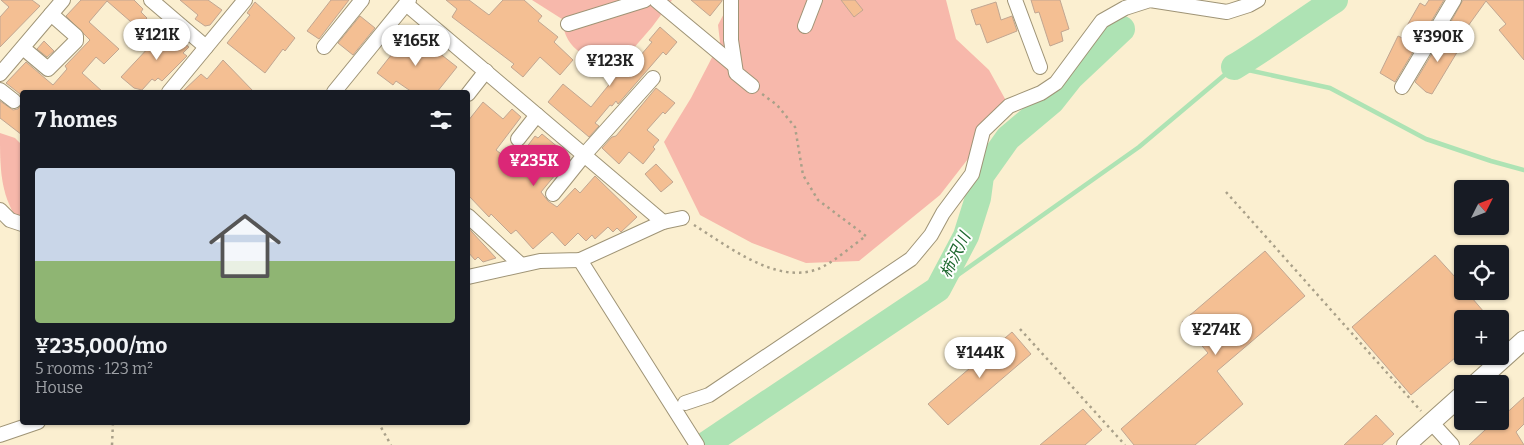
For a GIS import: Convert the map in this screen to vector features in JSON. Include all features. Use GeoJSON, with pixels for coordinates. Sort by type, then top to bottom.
{"type":"FeatureCollection","features":[{"type":"Feature","properties":{"kind":"main road"},"geometry":{"type":"LineString","coordinates":[[1485,375],[1524,340]]}},
{"type":"Feature","properties":{"kind":"main road"},"geometry":{"type":"LineString","coordinates":[[1406,445],[1454,401]]}},
{"type":"Feature","properties":{"kind":"street"},"geometry":{"type":"LineString","coordinates":[[151,0],[206,47]]}},
{"type":"Feature","properties":{"kind":"street"},"geometry":{"type":"LineString","coordinates":[[171,90],[245,0]]}},
{"type":"Feature","properties":{"kind":"street"},"geometry":{"type":"LineString","coordinates":[[324,47],[362,0]]}},
{"type":"Feature","properties":{"kind":"street"},"geometry":{"type":"LineString","coordinates":[[568,24],[645,0]]}},
{"type":"Feature","properties":{"kind":"street"},"geometry":{"type":"LineString","coordinates":[[656,0],[734,65]]}},
{"type":"Feature","properties":{"kind":"street"},"geometry":{"type":"LineString","coordinates":[[731,0],[731,40],[736,74],[752,86]]}},
{"type":"Feature","properties":{"kind":"street"},"geometry":{"type":"LineString","coordinates":[[805,26],[815,0]]}},
{"type":"Feature","properties":{"kind":"street"},"geometry":{"type":"LineString","coordinates":[[1016,0],[1040,68]]}},
{"type":"Feature","properties":{"kind":"street"},"geometry":{"type":"LineString","coordinates":[[678,404],[709,395],[911,259],[931,235],[943,213],[972,174],[983,131],[1009,106],[1042,93],[1056,84],[1102,21],[1125,8],[1150,0],[1226,12],[1248,6],[1258,0]]}},
{"type":"Feature","properties":{"kind":"street"},"geometry":{"type":"LineString","coordinates":[[1402,87],[1454,0]]}},
{"type":"Feature","properties":{"kind":"street"},"geometry":{"type":"LineString","coordinates":[[336,90],[408,2],[663,222]]}},
{"type":"Feature","properties":{"kind":"street"},"geometry":{"type":"LineString","coordinates":[[0,74],[23,48],[54,6],[76,36],[76,41],[48,69],[23,48]]}},
{"type":"Feature","properties":{"kind":"street"},"geometry":{"type":"LineString","coordinates":[[470,91],[486,71]]}},
{"type":"Feature","properties":{"kind":"street"},"geometry":{"type":"LineString","coordinates":[[553,194],[585,154],[653,78]]}},
{"type":"Feature","properties":{"kind":"street"},"geometry":{"type":"LineString","coordinates":[[0,90],[14,102]]}},
{"type":"Feature","properties":{"kind":"street"},"geometry":{"type":"LineString","coordinates":[[518,139],[538,115]]}},
{"type":"Feature","properties":{"kind":"street"},"geometry":{"type":"LineString","coordinates":[[0,210],[10,220],[20,223]]}},
{"type":"Feature","properties":{"kind":"street"},"geometry":{"type":"LineString","coordinates":[[470,218],[520,264]]}},
{"type":"Feature","properties":{"kind":"street"},"geometry":{"type":"LineString","coordinates":[[470,276],[540,261],[580,260],[663,222],[682,218]]}},
{"type":"Feature","properties":{"kind":"street"},"geometry":{"type":"LineString","coordinates":[[580,260],[678,404],[697,445]]}},
{"type":"Feature","properties":{"kind":"street"},"geometry":{"type":"LineString","coordinates":[[1431,422],[1452,445]]}},
{"type":"Feature","properties":{"kind":"street"},"geometry":{"type":"LineString","coordinates":[[0,435],[29,425]]}},
{"type":"Feature","properties":{"kind":"path"},"geometry":{"type":"LineString","coordinates":[[682,218],[753,260],[780,270],[794,272],[818,268],[866,236],[818,200],[803,175],[795,128],[777,105],[752,86]]}},
{"type":"Feature","properties":{"kind":"path"},"geometry":{"type":"LineString","coordinates":[[1226,192],[1431,422]]}},
{"type":"Feature","properties":{"kind":"path"},"geometry":{"type":"LineString","coordinates":[[1020,329],[1125,445]]}},
{"type":"Feature","properties":{"kind":"path"},"geometry":{"type":"LineString","coordinates":[[112,445],[113,425]]}},
{"type":"Feature","properties":{"kind":"path"},"geometry":{"type":"LineString","coordinates":[[380,425],[391,445]]}},
{"type":"Feature","properties":{"kind":"shaded area"},"geometry":{"type":"Polygon","coordinates":[[[532,0],[672,0],[652,27],[619,65],[589,57],[574,47],[568,40],[562,19],[532,0]]]}},
{"type":"Feature","properties":{"kind":"shaded area"},"geometry":{"type":"Polygon","coordinates":[[[731,0],[946,0],[956,39],[989,70],[1009,106],[940,195],[859,261],[806,263],[752,243],[700,215],[664,142],[691,98],[720,42],[718,25],[731,0]]]}},
{"type":"Feature","properties":{"kind":"shaded area"},"geometry":{"type":"Polygon","coordinates":[[[0,133],[15,138],[20,143],[20,218],[17,219],[7,199],[1,168],[0,133]]]}},
{"type":"Feature","properties":{"kind":"building"},"geometry":{"type":"Polygon","coordinates":[[[1,0],[32,0],[40,6],[0,47],[0,17],[9,7],[1,0]]]}},
{"type":"Feature","properties":{"kind":"building"},"geometry":{"type":"Polygon","coordinates":[[[81,0],[134,0],[143,9],[141,12],[147,18],[138,28],[107,1],[89,22],[119,49],[104,64],[96,57],[82,73],[101,90],[20,90],[20,94],[6,83],[26,62],[53,85],[67,69],[65,66],[90,40],[66,16],[81,0]]]}},
{"type":"Feature","properties":{"kind":"building"},"geometry":{"type":"Polygon","coordinates":[[[180,0],[208,0],[222,10],[210,25],[205,26],[195,19],[198,15],[180,0]]]}},
{"type":"Feature","properties":{"kind":"building"},"geometry":{"type":"Polygon","coordinates":[[[331,0],[349,0],[319,39],[307,31],[331,0]]]}},
{"type":"Feature","properties":{"kind":"building"},"geometry":{"type":"Polygon","coordinates":[[[446,0],[469,0],[489,15],[503,0],[524,0],[542,16],[538,21],[558,37],[554,42],[573,60],[560,75],[540,57],[523,77],[511,67],[514,64],[452,17],[457,9],[446,0]]]}},
{"type":"Feature","properties":{"kind":"building"},"geometry":{"type":"Polygon","coordinates":[[[691,0],[722,0],[722,1],[710,16],[691,0]]]}},
{"type":"Feature","properties":{"kind":"building"},"geometry":{"type":"Polygon","coordinates":[[[841,0],[855,0],[863,10],[854,17],[841,0]]]}},
{"type":"Feature","properties":{"kind":"building"},"geometry":{"type":"Polygon","coordinates":[[[1031,0],[1060,0],[1069,29],[1061,32],[1063,41],[1050,46],[1039,12],[1035,13],[1031,0]]]}},
{"type":"Feature","properties":{"kind":"building"},"geometry":{"type":"Polygon","coordinates":[[[1429,0],[1444,0],[1395,82],[1380,73],[1398,36],[1411,42],[1408,24],[1420,3],[1425,6],[1429,0]]]}},
{"type":"Feature","properties":{"kind":"building"},"geometry":{"type":"Polygon","coordinates":[[[1463,0],[1524,0],[1524,60],[1499,30],[1506,24],[1486,1],[1468,26],[1448,27],[1463,0]]]}},
{"type":"Feature","properties":{"kind":"building"},"geometry":{"type":"Polygon","coordinates":[[[255,2],[295,38],[285,51],[283,49],[265,73],[227,43],[250,15],[247,13],[255,2]]]}},
{"type":"Feature","properties":{"kind":"building"},"geometry":{"type":"Polygon","coordinates":[[[996,2],[1001,20],[1012,16],[1017,31],[987,43],[980,24],[976,25],[971,10],[996,2]]]}},
{"type":"Feature","properties":{"kind":"building"},"geometry":{"type":"Polygon","coordinates":[[[360,16],[375,28],[353,55],[338,43],[360,16]]]}},
{"type":"Feature","properties":{"kind":"building"},"geometry":{"type":"Polygon","coordinates":[[[660,27],[677,42],[666,55],[663,52],[618,104],[616,101],[612,106],[610,105],[595,123],[599,126],[589,137],[548,102],[563,84],[591,107],[624,66],[629,69],[652,42],[649,40],[660,27]]]}},
{"type":"Feature","properties":{"kind":"building"},"geometry":{"type":"Polygon","coordinates":[[[166,29],[189,47],[183,53],[187,56],[162,81],[158,78],[155,81],[152,79],[142,90],[134,88],[121,77],[166,29]]]}},
{"type":"Feature","properties":{"kind":"building"},"geometry":{"type":"Polygon","coordinates":[[[1445,32],[1462,44],[1432,94],[1426,92],[1415,82],[1445,32]]]}},
{"type":"Feature","properties":{"kind":"building"},"geometry":{"type":"Polygon","coordinates":[[[394,37],[415,52],[424,41],[457,67],[439,90],[409,90],[396,81],[393,85],[377,73],[392,54],[384,49],[394,37]]]}},
{"type":"Feature","properties":{"kind":"building"},"geometry":{"type":"Polygon","coordinates":[[[44,41],[54,51],[47,57],[37,49],[44,41]]]}},
{"type":"Feature","properties":{"kind":"building"},"geometry":{"type":"Polygon","coordinates":[[[223,60],[252,90],[184,90],[201,74],[207,79],[223,60]]]}},
{"type":"Feature","properties":{"kind":"building"},"geometry":{"type":"Polygon","coordinates":[[[656,88],[675,103],[665,114],[663,112],[647,130],[659,140],[653,147],[655,149],[643,164],[629,152],[619,164],[602,148],[612,137],[616,136],[656,88]]]}},
{"type":"Feature","properties":{"kind":"building"},"geometry":{"type":"Polygon","coordinates":[[[0,101],[13,110],[18,109],[20,106],[20,133],[0,118],[0,101]]]}},
{"type":"Feature","properties":{"kind":"building"},"geometry":{"type":"Polygon","coordinates":[[[483,102],[503,119],[512,109],[521,117],[496,150],[514,164],[535,136],[538,138],[542,134],[570,157],[541,192],[548,201],[557,207],[575,188],[580,193],[595,176],[637,217],[621,232],[617,228],[613,232],[608,227],[595,239],[592,235],[586,241],[578,233],[565,246],[552,232],[533,249],[516,230],[511,234],[491,214],[489,217],[470,197],[470,118],[483,102]]]}},
{"type":"Feature","properties":{"kind":"building"},"geometry":{"type":"Polygon","coordinates":[[[656,164],[673,182],[661,192],[645,174],[656,164]]]}},
{"type":"Feature","properties":{"kind":"building"},"geometry":{"type":"Polygon","coordinates":[[[470,230],[496,258],[483,262],[478,257],[475,260],[470,254],[470,230]]]}},
{"type":"Feature","properties":{"kind":"building"},"geometry":{"type":"Polygon","coordinates":[[[1265,251],[1305,296],[1217,371],[1243,404],[1195,445],[1134,445],[1121,429],[1208,353],[1182,322],[1265,251]]]}},
{"type":"Feature","properties":{"kind":"building"},"geometry":{"type":"Polygon","coordinates":[[[1435,255],[1454,276],[1454,300],[1474,300],[1482,310],[1454,310],[1454,359],[1411,395],[1352,327],[1435,255]]]}},
{"type":"Feature","properties":{"kind":"building"},"geometry":{"type":"Polygon","coordinates":[[[1012,332],[1031,354],[948,425],[928,404],[1012,332]]]}},
{"type":"Feature","properties":{"kind":"building"},"geometry":{"type":"Polygon","coordinates":[[[1524,397],[1524,424],[1516,432],[1524,445],[1469,445],[1485,430],[1509,430],[1509,411],[1524,397]]]}},
{"type":"Feature","properties":{"kind":"building"},"geometry":{"type":"Polygon","coordinates":[[[1083,409],[1102,430],[1085,445],[1040,445],[1083,409]]]}},
{"type":"Feature","properties":{"kind":"building"},"geometry":{"type":"Polygon","coordinates":[[[1376,415],[1394,434],[1382,445],[1344,445],[1376,415]]]}},
{"type":"Feature","properties":{"kind":"waterway","name":"柿沢川"},"geometry":{"type":"LineString","coordinates":[[1234,67],[1335,0]]}},
{"type":"Feature","properties":{"kind":"waterway","name":"柿沢川"},"geometry":{"type":"LineString","coordinates":[[705,445],[938,289],[966,236],[978,198],[981,176],[1008,138],[1052,101],[1071,77],[1122,29]]}},
{"type":"Feature","properties":{"kind":"waterway"},"geometry":{"type":"LineString","coordinates":[[938,289],[1139,147],[1234,67],[1330,88],[1426,139],[1524,170]]}}]}
